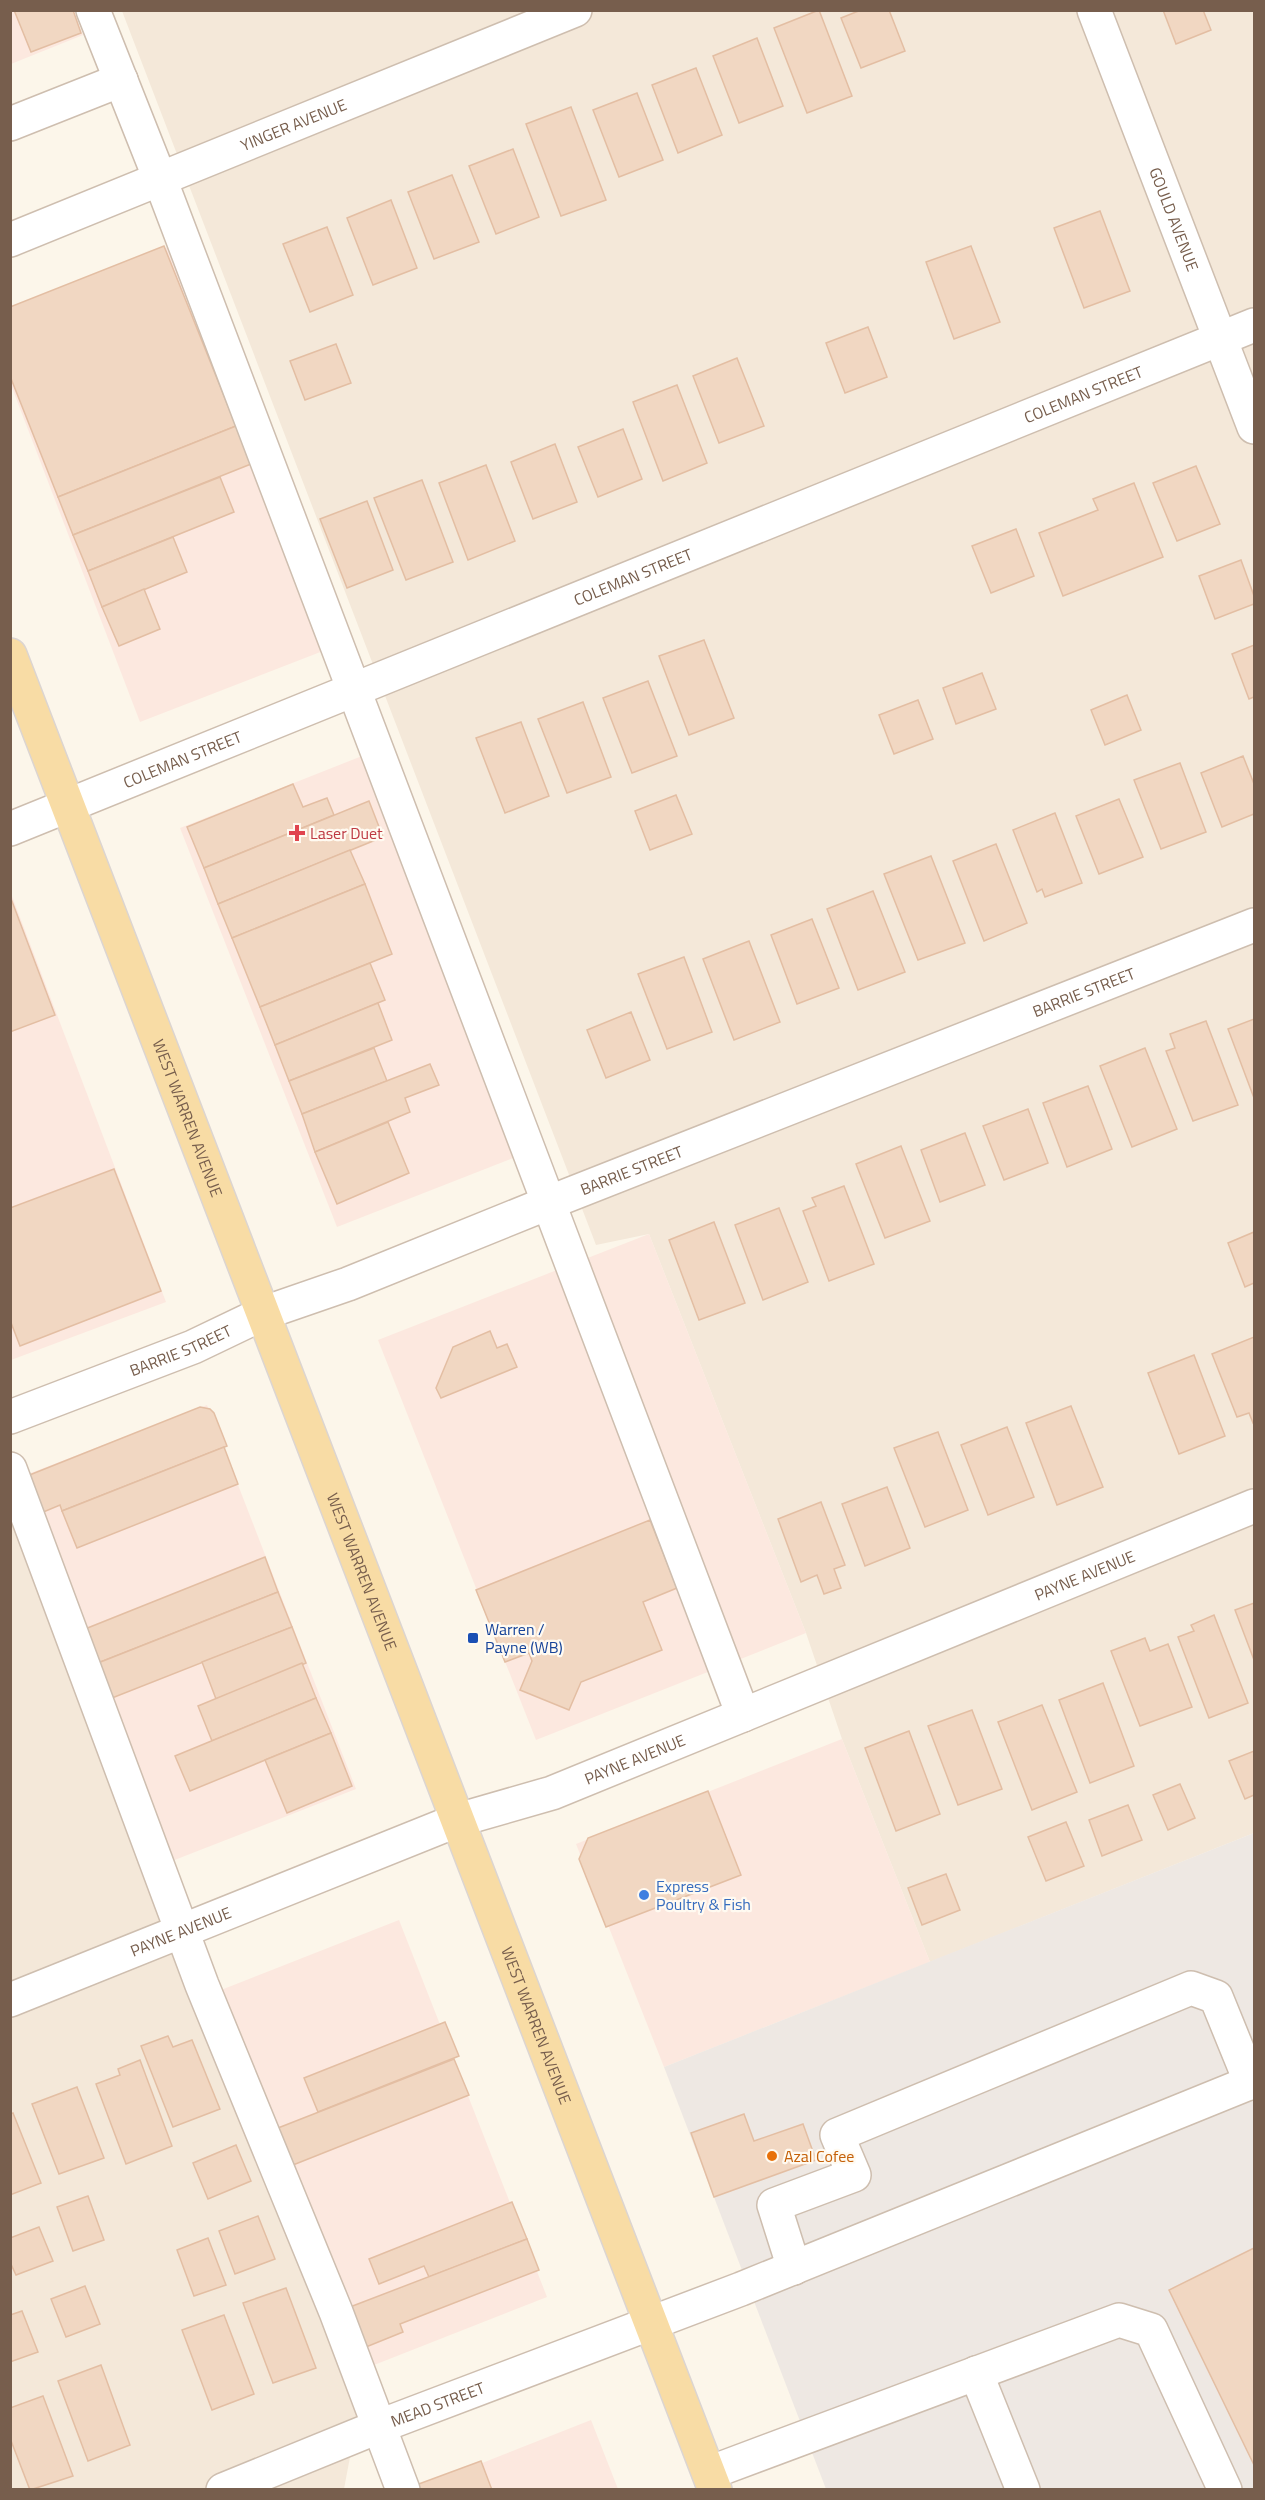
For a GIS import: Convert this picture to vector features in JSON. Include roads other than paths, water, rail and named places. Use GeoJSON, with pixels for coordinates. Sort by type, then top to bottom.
{"type":"FeatureCollection","features":[{"type":"Feature","properties":{"kind":"main road","name":"WEST WARREN AVENUE"},"geometry":{"type":"LineString","coordinates":[[10,655],[712,2481]]}},
{"type":"Feature","properties":{"kind":"street"},"geometry":{"type":"LineString","coordinates":[[93,10],[160,179],[743,1715]]}},
{"type":"Feature","properties":{"kind":"street","name":"YINGER AVENUE"},"geometry":{"type":"LineString","coordinates":[[10,240],[575,10]]}},
{"type":"Feature","properties":{"kind":"street","name":"GOULD AVENUE"},"geometry":{"type":"LineString","coordinates":[[1094,10],[1254,427]]}},
{"type":"Feature","properties":{"kind":"street"},"geometry":{"type":"LineString","coordinates":[[10,124],[121,80]]}},
{"type":"Feature","properties":{"kind":"street","name":"COLEMAN STREET"},"geometry":{"type":"LineString","coordinates":[[10,829],[1254,325]]}},
{"type":"Feature","properties":{"kind":"street","name":"BARRIE STREET"},"geometry":{"type":"LineString","coordinates":[[10,1417],[193,1347],[264,1313],[348,1284],[1254,925]]}},
{"type":"Feature","properties":{"kind":"street"},"geometry":{"type":"LineString","coordinates":[[10,1469],[202,1985],[380,2426],[403,2490]]}},
{"type":"Feature","properties":{"kind":"street","name":"PAYNE AVENUE"},"geometry":{"type":"LineString","coordinates":[[10,2000],[458,1820],[552,1794],[1254,1506]]}},
{"type":"Feature","properties":{"kind":"street"},"geometry":{"type":"LineString","coordinates":[[794,2268],[774,2205],[854,2175],[837,2135],[1191,1988],[1216,1997],[1253,2082]]}},
{"type":"Feature","properties":{"kind":"street","name":"MEAD STREET"},"geometry":{"type":"LineString","coordinates":[[223,2490],[380,2426],[794,2268],[1253,2082]]}},
{"type":"Feature","properties":{"kind":"street"},"geometry":{"type":"LineString","coordinates":[[712,2481],[976,2373],[1119,2320],[1151,2331],[1225,2490]]}},
{"type":"Feature","properties":{"kind":"street"},"geometry":{"type":"LineString","coordinates":[[976,2373],[1023,2490]]}},
{"type":"Feature","properties":{"kind":"place","name":"Laser Duet"},"geometry":{"type":"Point","coordinates":[297,833]}},
{"type":"Feature","properties":{"kind":"place","name":"Warren / Payne (WB)"},"geometry":{"type":"Point","coordinates":[473,1638]}},
{"type":"Feature","properties":{"kind":"place","name":"Express Poultry & Fish"},"geometry":{"type":"Point","coordinates":[644,1895]}},
{"type":"Feature","properties":{"kind":"place","name":"Azal Cofee"},"geometry":{"type":"Point","coordinates":[772,2156]}}]}
